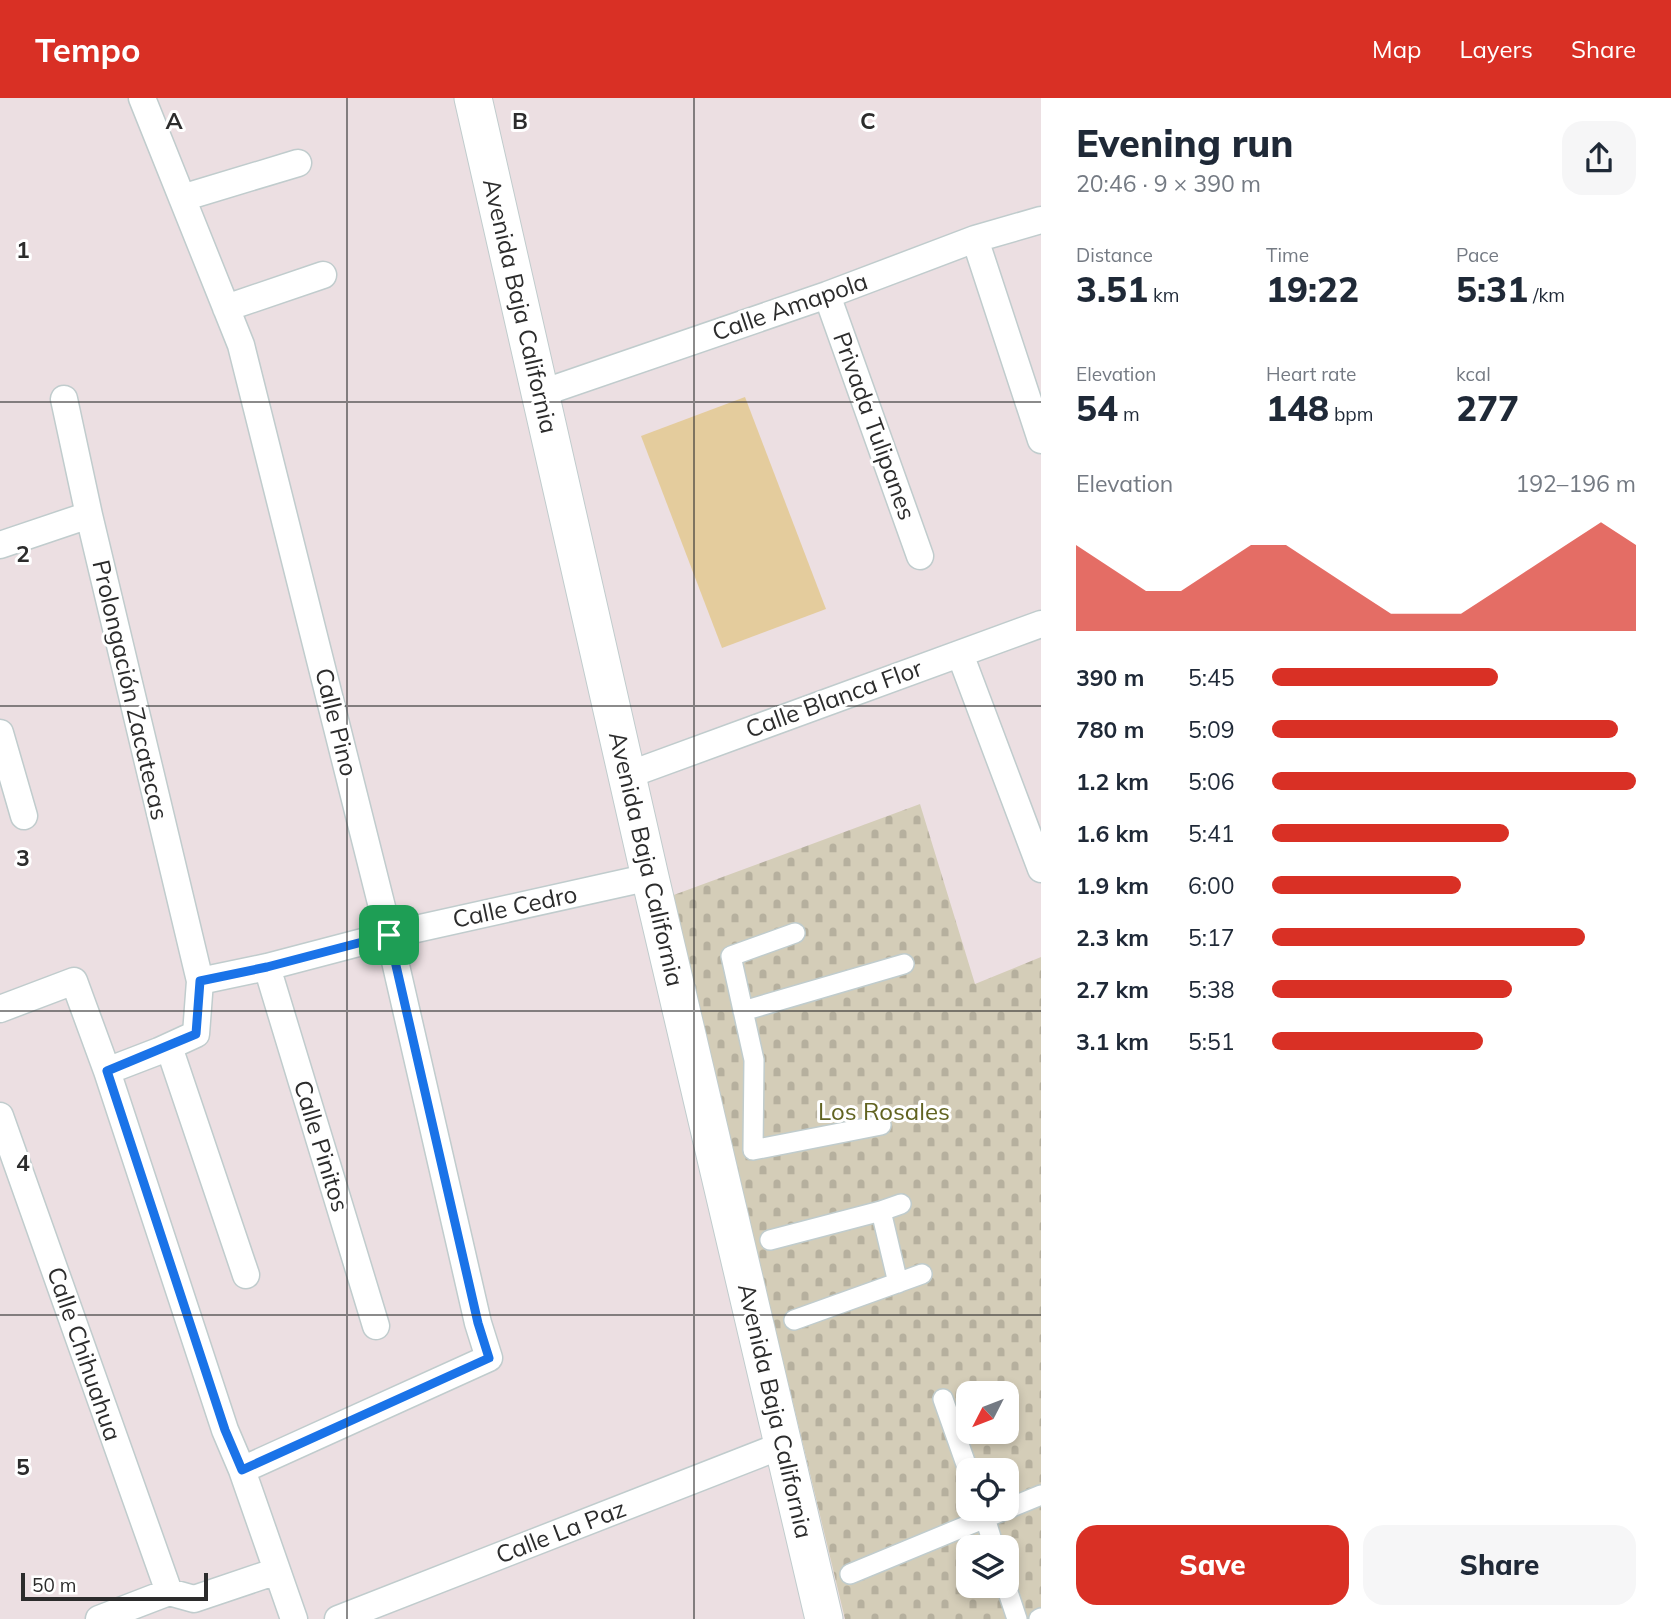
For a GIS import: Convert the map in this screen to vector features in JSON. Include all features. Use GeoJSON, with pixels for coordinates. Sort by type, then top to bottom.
{"type":"FeatureCollection","features":[{"type":"Feature","properties":{"kind":"main road","name":"Avenida Baja California"},"geometry":{"type":"LineString","coordinates":[[473,98],[650,877],[824,1619]]}},
{"type":"Feature","properties":{"kind":"street","name":"Calle Pino"},"geometry":{"type":"LineString","coordinates":[[145,99],[241,345],[389,935],[475,1310],[489,1358],[242,1470]]}},
{"type":"Feature","properties":{"kind":"street"},"geometry":{"type":"LineString","coordinates":[[182,198],[298,163]]}},
{"type":"Feature","properties":{"kind":"street","name":"Calle Amapola"},"geometry":{"type":"LineString","coordinates":[[539,394],[827,295],[975,239],[1041,219]]}},
{"type":"Feature","properties":{"kind":"street"},"geometry":{"type":"LineString","coordinates":[[975,239],[1041,440]]}},
{"type":"Feature","properties":{"kind":"street"},"geometry":{"type":"LineString","coordinates":[[226,308],[323,275]]}},
{"type":"Feature","properties":{"kind":"street","name":"Privada Tulipanes"},"geometry":{"type":"LineString","coordinates":[[827,295],[920,556]]}},
{"type":"Feature","properties":{"kind":"street","name":"Prolongación Zacatecas"},"geometry":{"type":"LineString","coordinates":[[64,399],[200,981]]}},
{"type":"Feature","properties":{"kind":"street"},"geometry":{"type":"LineString","coordinates":[[0,545],[89,515]]}},
{"type":"Feature","properties":{"kind":"street","name":"Calle Blanca Flor"},"geometry":{"type":"LineString","coordinates":[[628,775],[1041,624]]}},
{"type":"Feature","properties":{"kind":"street"},"geometry":{"type":"LineString","coordinates":[[960,653],[1041,869]]}},
{"type":"Feature","properties":{"kind":"street"},"geometry":{"type":"LineString","coordinates":[[0,733],[24,816]]}},
{"type":"Feature","properties":{"kind":"street","name":"Calle Cedro"},"geometry":{"type":"LineString","coordinates":[[200,981],[267,967],[389,935],[650,877]]}},
{"type":"Feature","properties":{"kind":"street"},"geometry":{"type":"LineString","coordinates":[[796,933],[731,956],[754,1060],[753,1150],[881,1125]]}},
{"type":"Feature","properties":{"kind":"street"},"geometry":{"type":"LineString","coordinates":[[743,1011],[904,964]]}},
{"type":"Feature","properties":{"kind":"street","name":"Calle Pinitos"},"geometry":{"type":"LineString","coordinates":[[267,967],[376,1326]]}},
{"type":"Feature","properties":{"kind":"street"},"geometry":{"type":"LineString","coordinates":[[0,1009],[74,981],[107,1071],[225,1430],[242,1470],[294,1619]]}},
{"type":"Feature","properties":{"kind":"street"},"geometry":{"type":"LineString","coordinates":[[107,1071],[196,1034],[200,981]]}},
{"type":"Feature","properties":{"kind":"street"},"geometry":{"type":"LineString","coordinates":[[169,1047],[247,1275]]}},
{"type":"Feature","properties":{"kind":"street","name":"Calle Chihuahua"},"geometry":{"type":"LineString","coordinates":[[0,1116],[169,1592]]}},
{"type":"Feature","properties":{"kind":"street"},"geometry":{"type":"LineString","coordinates":[[770,1240],[901,1204]]}},
{"type":"Feature","properties":{"kind":"street"},"geometry":{"type":"LineString","coordinates":[[881,1211],[898,1283]]}},
{"type":"Feature","properties":{"kind":"street"},"geometry":{"type":"LineString","coordinates":[[794,1320],[922,1274]]}},
{"type":"Feature","properties":{"kind":"street"},"geometry":{"type":"LineString","coordinates":[[943,1399],[964,1458]]}},
{"type":"Feature","properties":{"kind":"street","name":"Calle La Paz"},"geometry":{"type":"LineString","coordinates":[[338,1619],[783,1444]]}},
{"type":"Feature","properties":{"kind":"street"},"geometry":{"type":"LineString","coordinates":[[1019,1502],[1041,1495]]}},
{"type":"Feature","properties":{"kind":"street"},"geometry":{"type":"LineString","coordinates":[[850,1574],[968,1521]]}},
{"type":"Feature","properties":{"kind":"street"},"geometry":{"type":"LineString","coordinates":[[99,1619],[169,1592],[194,1600],[277,1571]]}},
{"type":"Feature","properties":{"kind":"street"},"geometry":{"type":"LineString","coordinates":[[1010,1598],[1017,1619]]}},
{"type":"Feature","properties":{"kind":"green space","name":"Los Rosales"},"geometry":{"type":"Polygon","coordinates":[[[920,804],[975,984],[1041,957],[1041,1619],[845,1619],[671,896],[920,804]]]}},
{"type":"Feature","properties":{"kind":"shaded area"},"geometry":{"type":"Polygon","coordinates":[[[745,397],[826,609],[722,648],[641,436],[745,397]]]}},
{"type":"Feature","properties":{"kind":"route"},"geometry":{"type":"LineString","coordinates":[[389,935],[478,1323],[489,1358],[242,1470],[225,1430],[107,1071],[196,1034],[200,981],[267,967],[389,935]]}}]}
